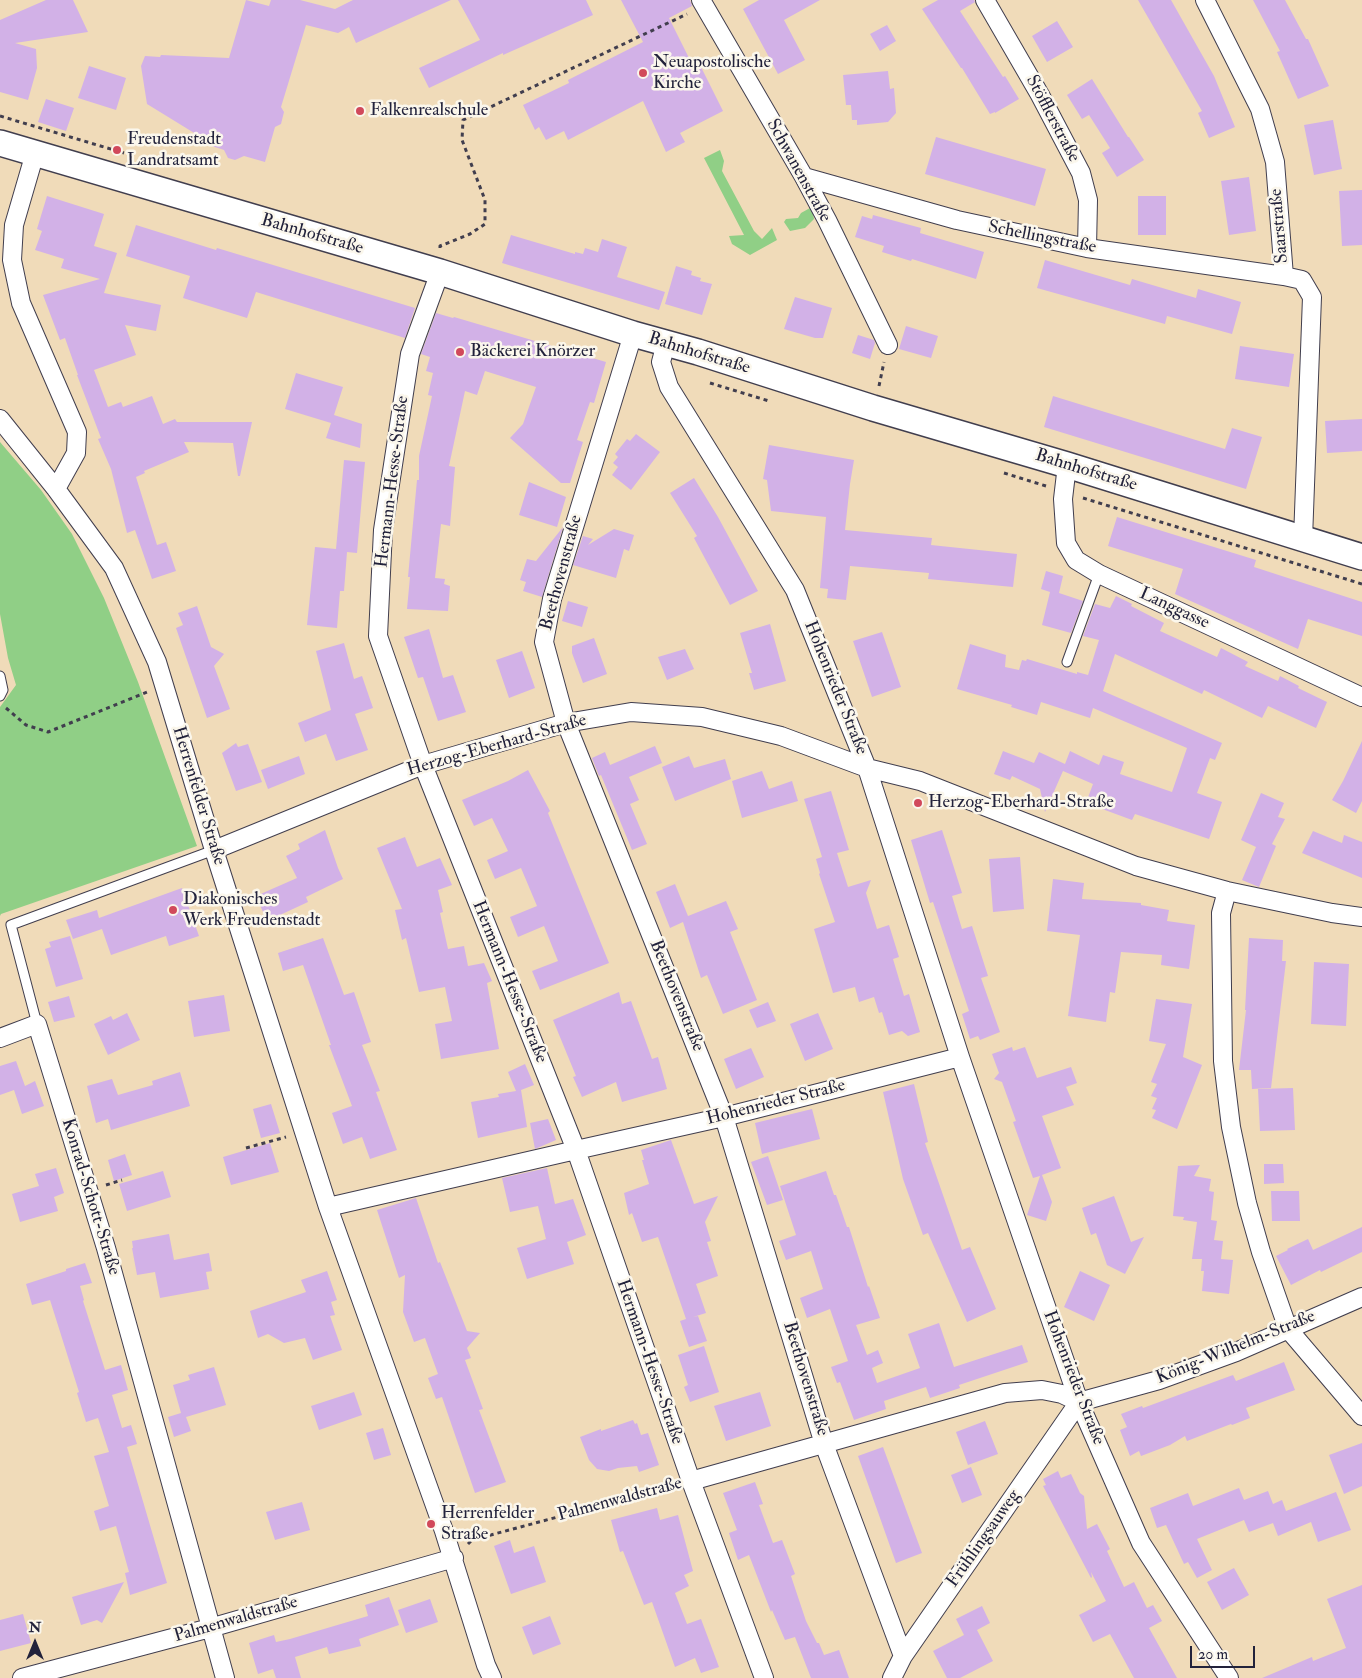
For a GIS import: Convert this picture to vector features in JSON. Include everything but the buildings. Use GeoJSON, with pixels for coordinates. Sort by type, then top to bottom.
{"type":"FeatureCollection","features":[{"type":"Feature","properties":{"kind":"street","name":"Stöfflerstraße"},"geometry":{"type":"LineString","coordinates":[[985,0],[1040,95],[1081,173],[1088,200],[1087,248]]}},
{"type":"Feature","properties":{"kind":"street","name":"Saarstraße"},"geometry":{"type":"LineString","coordinates":[[1205,0],[1260,109],[1275,162],[1284,276],[1302,280],[1312,297],[1303,539]]}},
{"type":"Feature","properties":{"kind":"street","name":"Schwanenstraße"},"geometry":{"type":"LineString","coordinates":[[702,3],[804,177],[888,345]]}},
{"type":"Feature","properties":{"kind":"street","name":"Bahnhofstraße"},"geometry":{"type":"LineString","coordinates":[[0,143],[436,271],[633,334],[698,352],[874,408],[1068,465],[1362,557]]}},
{"type":"Feature","properties":{"kind":"street"},"geometry":{"type":"LineString","coordinates":[[35,153],[14,225],[12,260],[20,303],[77,432],[76,453],[56,489]]}},
{"type":"Feature","properties":{"kind":"street","name":"Schellingstraße"},"geometry":{"type":"LineString","coordinates":[[804,177],[958,220],[1087,248],[1284,276]]}},
{"type":"Feature","properties":{"kind":"street","name":"Hermann-Hesse-Straße"},"geometry":{"type":"LineString","coordinates":[[436,271],[410,354],[383,530],[378,636],[422,765],[576,1150],[691,1481],[764,1678]]}},
{"type":"Feature","properties":{"kind":"street","name":"Beethovenstraße"},"geometry":{"type":"LineString","coordinates":[[633,334],[552,598],[544,642],[566,723],[724,1117],[824,1444],[903,1656]]}},
{"type":"Feature","properties":{"kind":"street","name":"Hohenrieder Straße"},"geometry":{"type":"LineString","coordinates":[[666,344],[661,362],[669,387],[795,590],[867,768],[960,1057],[1079,1402],[1141,1543],[1229,1678]]}},
{"type":"Feature","properties":{"kind":"street","name":"Herrenfelder Straße"},"geometry":{"type":"LineString","coordinates":[[0,419],[56,489],[114,568],[157,662],[214,850],[328,1207],[454,1558],[486,1666],[492,1678]]}},
{"type":"Feature","properties":{"kind":"street","name":"Langgasse"},"geometry":{"type":"LineString","coordinates":[[1068,465],[1063,500],[1066,543],[1076,560],[1099,574],[1362,697]]}},
{"type":"Feature","properties":{"kind":"street","name":"Herzog-Eberhard-Straße"},"geometry":{"type":"LineString","coordinates":[[214,850],[422,765],[566,723],[631,712],[702,718],[781,736],[867,768],[920,781],[1136,866],[1227,891],[1332,913],[1362,917]]}},
{"type":"Feature","properties":{"kind":"street"},"geometry":{"type":"LineString","coordinates":[[1227,891],[1221,913],[1223,1061],[1231,1127],[1246,1203],[1288,1329],[1362,1416]]}},
{"type":"Feature","properties":{"kind":"street"},"geometry":{"type":"LineString","coordinates":[[0,1038],[37,1024]]}},
{"type":"Feature","properties":{"kind":"street","name":"Konrad-Schott-Straße"},"geometry":{"type":"LineString","coordinates":[[37,1024],[106,1248],[210,1628],[226,1678]]}},
{"type":"Feature","properties":{"kind":"street","name":"Hohenrieder Straße"},"geometry":{"type":"LineString","coordinates":[[576,1150],[724,1117],[960,1057]]}},
{"type":"Feature","properties":{"kind":"street"},"geometry":{"type":"LineString","coordinates":[[328,1207],[576,1150]]}},
{"type":"Feature","properties":{"kind":"street","name":"König-Wilhelm-Straße"},"geometry":{"type":"LineString","coordinates":[[1079,1402],[1159,1380],[1236,1352],[1362,1297]]}},
{"type":"Feature","properties":{"kind":"street","name":"Palmenwaldstraße"},"geometry":{"type":"LineString","coordinates":[[691,1481],[1004,1393],[1042,1390],[1062,1394],[1079,1402]]}},
{"type":"Feature","properties":{"kind":"street","name":"Frühlingsauweg"},"geometry":{"type":"LineString","coordinates":[[892,1678],[903,1656],[1079,1402]]}},
{"type":"Feature","properties":{"kind":"street","name":"Palmenwaldstraße"},"geometry":{"type":"LineString","coordinates":[[22,1678],[210,1628],[454,1558]]}},
{"type":"Feature","properties":{"kind":"lane"},"geometry":{"type":"LineString","coordinates":[[1067,662],[1099,574]]}},
{"type":"Feature","properties":{"kind":"lane"},"geometry":{"type":"LineString","coordinates":[[0,676],[3,690],[0,696]]}},
{"type":"Feature","properties":{"kind":"lane","name":"Konrad-Schott-Straße"},"geometry":{"type":"LineString","coordinates":[[37,1024],[11,925],[214,850]]}},
{"type":"Feature","properties":{"kind":"path"},"geometry":{"type":"LineString","coordinates":[[436,271],[440,246],[470,234],[486,224],[485,200],[462,140],[463,120],[702,3]]}},
{"type":"Feature","properties":{"kind":"path"},"geometry":{"type":"LineString","coordinates":[[874,408],[888,345]]}},
{"type":"Feature","properties":{"kind":"path"},"geometry":{"type":"LineString","coordinates":[[0,702],[26,725],[48,732],[164,685]]}},
{"type":"Feature","properties":{"kind":"path"},"geometry":{"type":"LineString","coordinates":[[246,1148],[304,1132]]}},
{"type":"Feature","properties":{"kind":"path","name":"Palmenwaldstraße"},"geometry":{"type":"LineString","coordinates":[[454,1558],[472,1540],[691,1481]]}},
{"type":"Feature","properties":{"kind":"green space"},"geometry":{"type":"Polygon","coordinates":[[[720,150],[724,161],[722,171],[754,231],[762,239],[772,228],[777,240],[750,255],[732,244],[729,236],[744,235],[704,158],[720,150]]]}},
{"type":"Feature","properties":{"kind":"green space"},"geometry":{"type":"Polygon","coordinates":[[[810,208],[814,219],[805,228],[790,231],[784,222],[786,219],[798,218],[801,213],[810,208]]]}},
{"type":"Feature","properties":{"kind":"green space"},"geometry":{"type":"Polygon","coordinates":[[[0,442],[41,490],[72,534],[104,598],[138,682],[197,846],[1,914],[0,916],[0,707],[16,685],[8,658],[0,614],[0,442]]]}},
{"type":"Feature","properties":{"kind":"place","name":"Neuapostolische Kirche"},"geometry":{"type":"Point","coordinates":[643,73]}},
{"type":"Feature","properties":{"kind":"place","name":"Falkenrealschule"},"geometry":{"type":"Point","coordinates":[360,111]}},
{"type":"Feature","properties":{"kind":"place","name":"Freudenstadt Landratsamt"},"geometry":{"type":"Point","coordinates":[117,150]}},
{"type":"Feature","properties":{"kind":"place","name":"Bäckerei Knörzer"},"geometry":{"type":"Point","coordinates":[460,352]}},
{"type":"Feature","properties":{"kind":"place","name":"Herzog-Eberhard-Straße"},"geometry":{"type":"Point","coordinates":[918,803]}},
{"type":"Feature","properties":{"kind":"place","name":"Diakonisches Werk Freudenstadt"},"geometry":{"type":"Point","coordinates":[173,910]}},
{"type":"Feature","properties":{"kind":"place","name":"Herrenfelder Straße"},"geometry":{"type":"Point","coordinates":[431,1524]}}]}
